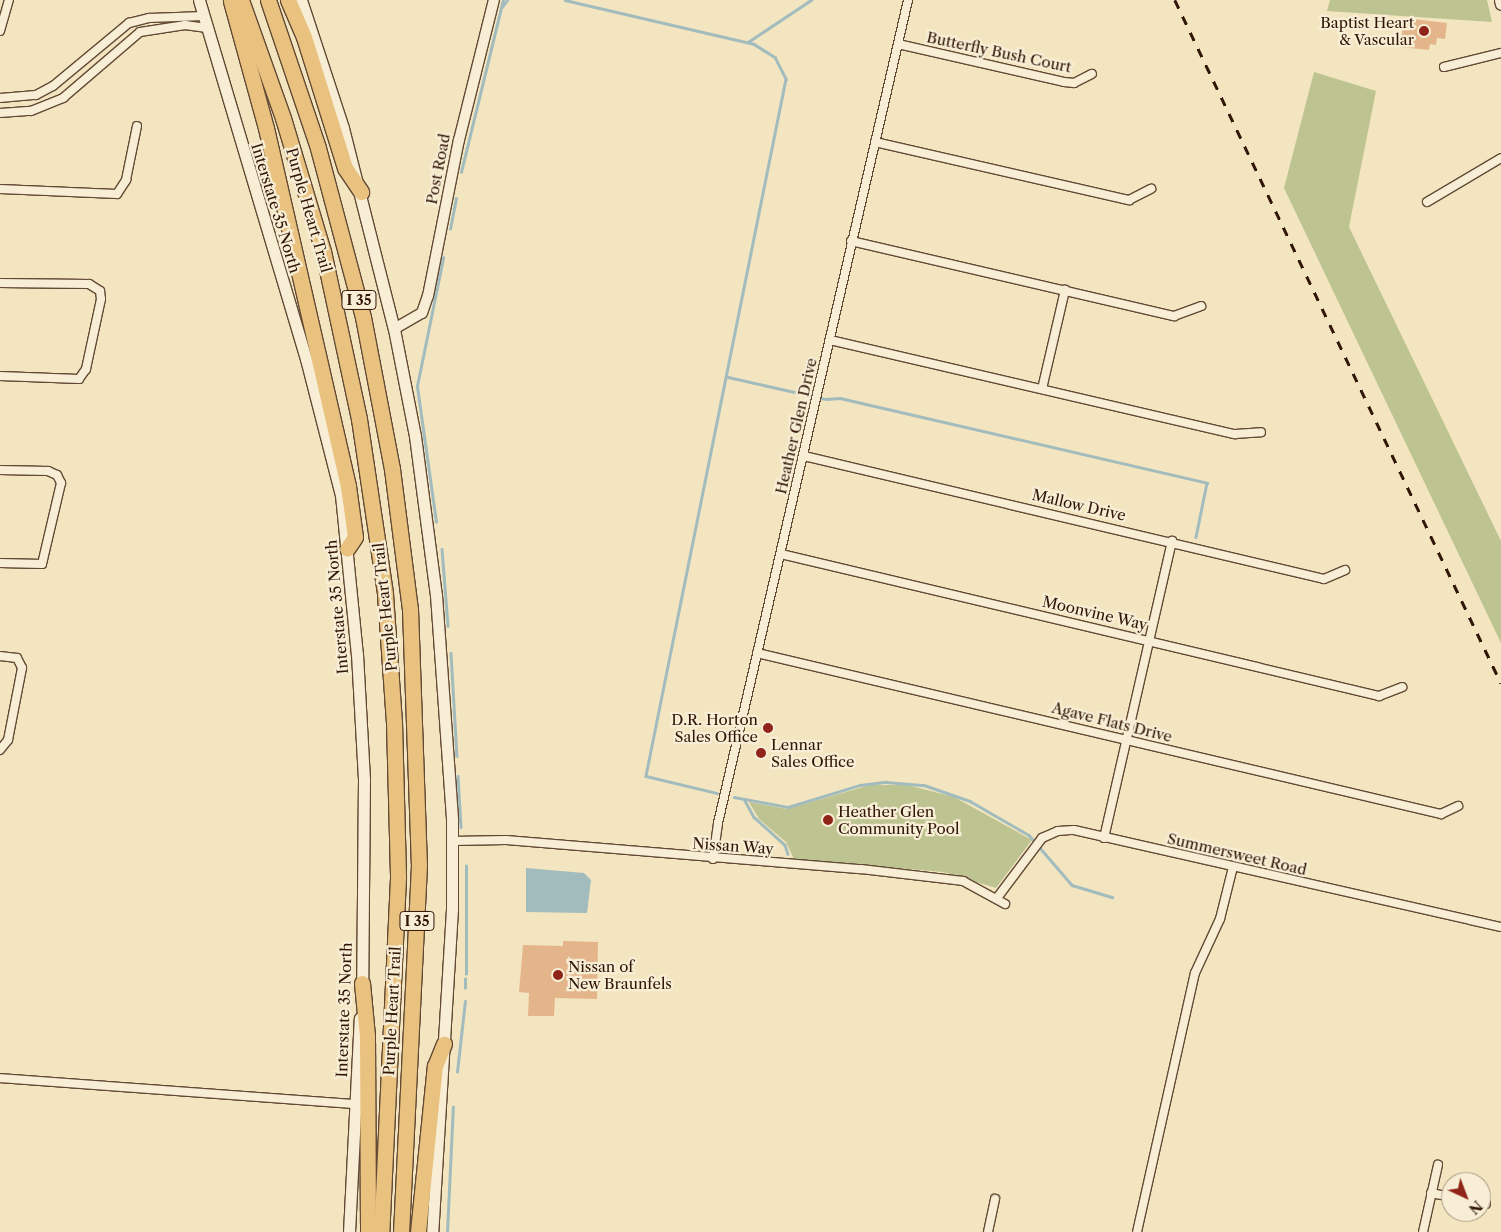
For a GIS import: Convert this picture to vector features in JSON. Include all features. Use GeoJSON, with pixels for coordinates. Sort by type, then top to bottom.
{"type":"FeatureCollection","features":[{"type":"Feature","properties":{"kind":"highway"},"geometry":{"type":"LineString","coordinates":[[231,0],[266,128],[348,486],[355,537],[347,549]]}},
{"type":"Feature","properties":{"kind":"highway","name":"Purple Heart Trail"},"geometry":{"type":"LineString","coordinates":[[241,0],[283,118],[323,251],[359,419],[383,576],[392,680],[398,878],[381,1232]]}},
{"type":"Feature","properties":{"kind":"highway","name":"Purple Heart Trail"},"geometry":{"type":"LineString","coordinates":[[268,0],[318,148],[361,308],[392,469],[410,609],[419,865],[402,1232]]}},
{"type":"Feature","properties":{"kind":"highway"},"geometry":{"type":"LineString","coordinates":[[288,0],[304,37],[345,168],[361,192]]}},
{"type":"Feature","properties":{"kind":"highway"},"geometry":{"type":"LineString","coordinates":[[362,983],[367,1044],[368,1232]]}},
{"type":"Feature","properties":{"kind":"highway"},"geometry":{"type":"LineString","coordinates":[[418,1232],[435,1066],[444,1044]]}},
{"type":"Feature","properties":{"kind":"main road","name":"Interstate 35 North"},"geometry":{"type":"LineString","coordinates":[[198,0],[331,447],[347,549],[364,779],[362,983],[349,1232]]}},
{"type":"Feature","properties":{"kind":"main road"},"geometry":{"type":"LineString","coordinates":[[301,0],[361,192],[394,330],[416,445],[436,595],[452,841],[444,1044],[432,1232]]}},
{"type":"Feature","properties":{"kind":"main road"},"geometry":{"type":"LineString","coordinates":[[1500,0],[1501,4]]}},
{"type":"Feature","properties":{"kind":"street"},"geometry":{"type":"LineString","coordinates":[[0,31],[9,0]]}},
{"type":"Feature","properties":{"kind":"street","name":"Post Road"},"geometry":{"type":"LineString","coordinates":[[394,330],[422,313],[428,296],[465,111],[494,0]]}},
{"type":"Feature","properties":{"kind":"street","name":"Heather Glen Drive"},"geometry":{"type":"LineString","coordinates":[[713,859],[757,653],[908,0]]}},
{"type":"Feature","properties":{"kind":"street"},"geometry":{"type":"LineString","coordinates":[[0,98],[36,95],[53,86],[129,23],[149,18],[204,16]]}},
{"type":"Feature","properties":{"kind":"street"},"geometry":{"type":"LineString","coordinates":[[0,112],[32,111],[63,98],[140,32],[185,25],[207,28]]}},
{"type":"Feature","properties":{"kind":"street","name":"Butterfly Bush Court"},"geometry":{"type":"LineString","coordinates":[[898,44],[1064,82],[1074,83],[1092,74]]}},
{"type":"Feature","properties":{"kind":"street"},"geometry":{"type":"LineString","coordinates":[[1444,67],[1501,53]]}},
{"type":"Feature","properties":{"kind":"street"},"geometry":{"type":"LineString","coordinates":[[0,189],[117,194],[126,180],[137,126]]}},
{"type":"Feature","properties":{"kind":"street"},"geometry":{"type":"LineString","coordinates":[[874,142],[1129,200],[1152,189]]}},
{"type":"Feature","properties":{"kind":"street"},"geometry":{"type":"LineString","coordinates":[[1427,202],[1501,158]]}},
{"type":"Feature","properties":{"kind":"street"},"geometry":{"type":"LineString","coordinates":[[851,240],[1174,316],[1185,315],[1201,306]]}},
{"type":"Feature","properties":{"kind":"street"},"geometry":{"type":"LineString","coordinates":[[0,282],[89,284],[100,291],[101,299],[86,369],[79,379],[0,376]]}},
{"type":"Feature","properties":{"kind":"street"},"geometry":{"type":"LineString","coordinates":[[1042,389],[1065,290]]}},
{"type":"Feature","properties":{"kind":"street"},"geometry":{"type":"LineString","coordinates":[[830,340],[1235,434],[1261,432]]}},
{"type":"Feature","properties":{"kind":"street","name":"Mallow Drive"},"geometry":{"type":"LineString","coordinates":[[804,456],[1172,541],[1324,579],[1345,570]]}},
{"type":"Feature","properties":{"kind":"street"},"geometry":{"type":"LineString","coordinates":[[0,470],[48,471],[59,476],[61,487],[42,564],[0,563]]}},
{"type":"Feature","properties":{"kind":"street"},"geometry":{"type":"LineString","coordinates":[[1104,838],[1172,541]]}},
{"type":"Feature","properties":{"kind":"street","name":"Moonvine Way"},"geometry":{"type":"LineString","coordinates":[[781,554],[1150,640],[1379,696],[1402,687]]}},
{"type":"Feature","properties":{"kind":"street","name":"Agave Flats Drive"},"geometry":{"type":"LineString","coordinates":[[757,653],[1441,814],[1458,806]]}},
{"type":"Feature","properties":{"kind":"street"},"geometry":{"type":"LineString","coordinates":[[0,656],[17,658],[22,668],[8,740],[0,750]]}},
{"type":"Feature","properties":{"kind":"street","name":"Summersweet Road"},"geometry":{"type":"LineString","coordinates":[[997,898],[1031,849],[1042,838],[1058,831],[1074,830],[1501,927]]}},
{"type":"Feature","properties":{"kind":"street","name":"Nissan Way"},"geometry":{"type":"LineString","coordinates":[[452,841],[506,840],[713,859],[860,869],[963,881],[1005,904]]}},
{"type":"Feature","properties":{"kind":"street"},"geometry":{"type":"LineString","coordinates":[[1137,1232],[1195,973],[1220,919],[1232,867]]}},
{"type":"Feature","properties":{"kind":"street"},"geometry":{"type":"LineString","coordinates":[[0,1078],[356,1104]]}},
{"type":"Feature","properties":{"kind":"street"},"geometry":{"type":"LineString","coordinates":[[1423,1232],[1438,1165]]}},
{"type":"Feature","properties":{"kind":"street"},"geometry":{"type":"LineString","coordinates":[[1431,1193],[1441,1195]]}},
{"type":"Feature","properties":{"kind":"street"},"geometry":{"type":"LineString","coordinates":[[988,1232],[995,1199]]}},
{"type":"Feature","properties":{"kind":"green space"},"geometry":{"type":"Polygon","coordinates":[[[1330,0],[1487,0],[1492,22],[1327,11],[1330,0]]]}},
{"type":"Feature","properties":{"kind":"green space"},"geometry":{"type":"Polygon","coordinates":[[[1314,72],[1376,91],[1349,227],[1501,541],[1501,643],[1284,188],[1314,72]]]}},
{"type":"Feature","properties":{"kind":"green space"},"geometry":{"type":"Polygon","coordinates":[[[870,785],[907,785],[954,797],[1032,840],[996,888],[943,872],[794,859],[786,842],[759,819],[749,802],[787,809],[870,785]]]}},
{"type":"Feature","properties":{"kind":"water"},"geometry":{"type":"Polygon","coordinates":[[[526,868],[584,873],[591,880],[587,913],[526,912],[526,868]]]}},
{"type":"Feature","properties":{"kind":"building","name":"Baptist Heart & Vascular"},"geometry":{"type":"Polygon","coordinates":[[[1404,18],[1447,23],[1445,39],[1437,38],[1436,45],[1430,44],[1429,50],[1400,47],[1404,18]]]}},
{"type":"Feature","properties":{"kind":"building","name":"Nissan of New Braunfels"},"geometry":{"type":"Polygon","coordinates":[[[563,941],[598,942],[597,999],[555,998],[554,1016],[528,1016],[529,993],[519,992],[523,945],[563,946],[563,941]]]}},
{"type":"Feature","properties":{"kind":"waterway"},"geometry":{"type":"LineString","coordinates":[[461,172],[503,0]]}},
{"type":"Feature","properties":{"kind":"waterway"},"geometry":{"type":"LineString","coordinates":[[502,7],[507,0]]}},
{"type":"Feature","properties":{"kind":"waterway"},"geometry":{"type":"LineString","coordinates":[[565,0],[754,44],[775,57],[786,79],[646,776],[717,793]]}},
{"type":"Feature","properties":{"kind":"waterway"},"geometry":{"type":"LineString","coordinates":[[748,42],[811,0]]}},
{"type":"Feature","properties":{"kind":"waterway"},"geometry":{"type":"LineString","coordinates":[[450,229],[456,199]]}},
{"type":"Feature","properties":{"kind":"waterway"},"geometry":{"type":"LineString","coordinates":[[436,522],[417,386],[443,258]]}},
{"type":"Feature","properties":{"kind":"waterway"},"geometry":{"type":"LineString","coordinates":[[728,377],[826,399],[840,398],[1207,483],[1196,537]]}},
{"type":"Feature","properties":{"kind":"waterway"},"geometry":{"type":"LineString","coordinates":[[442,549],[448,626]]}},
{"type":"Feature","properties":{"kind":"waterway"},"geometry":{"type":"LineString","coordinates":[[451,653],[457,756]]}},
{"type":"Feature","properties":{"kind":"waterway"},"geometry":{"type":"LineString","coordinates":[[458,776],[461,827]]}},
{"type":"Feature","properties":{"kind":"waterway"},"geometry":{"type":"LineString","coordinates":[[734,797],[788,807],[860,785],[886,782],[924,785],[970,801],[1029,835],[1072,885],[1112,897]]}},
{"type":"Feature","properties":{"kind":"waterway"},"geometry":{"type":"LineString","coordinates":[[744,799],[754,817],[785,845],[788,854]]}},
{"type":"Feature","properties":{"kind":"waterway"},"geometry":{"type":"LineString","coordinates":[[466,866],[466,974]]}},
{"type":"Feature","properties":{"kind":"waterway"},"geometry":{"type":"LineString","coordinates":[[465,979],[465,988]]}},
{"type":"Feature","properties":{"kind":"waterway"},"geometry":{"type":"LineString","coordinates":[[457,1072],[465,1001]]}},
{"type":"Feature","properties":{"kind":"waterway"},"geometry":{"type":"LineString","coordinates":[[447,1232],[453,1107]]}},
{"type":"Feature","properties":{"kind":"railway"},"geometry":{"type":"LineString","coordinates":[[1175,0],[1501,683]]}},
{"type":"Feature","properties":{"kind":"place","name":"Baptist Heart & Vascular"},"geometry":{"type":"Point","coordinates":[1424,31]}},
{"type":"Feature","properties":{"kind":"place","name":"D.R. Horton Sales Office"},"geometry":{"type":"Point","coordinates":[768,728]}},
{"type":"Feature","properties":{"kind":"place","name":"Lennar Sales Office"},"geometry":{"type":"Point","coordinates":[761,753]}},
{"type":"Feature","properties":{"kind":"place","name":"Heather Glen Community Pool"},"geometry":{"type":"Point","coordinates":[828,820]}},
{"type":"Feature","properties":{"kind":"place","name":"Nissan of New Braunfels"},"geometry":{"type":"Point","coordinates":[558,975]}}]}
